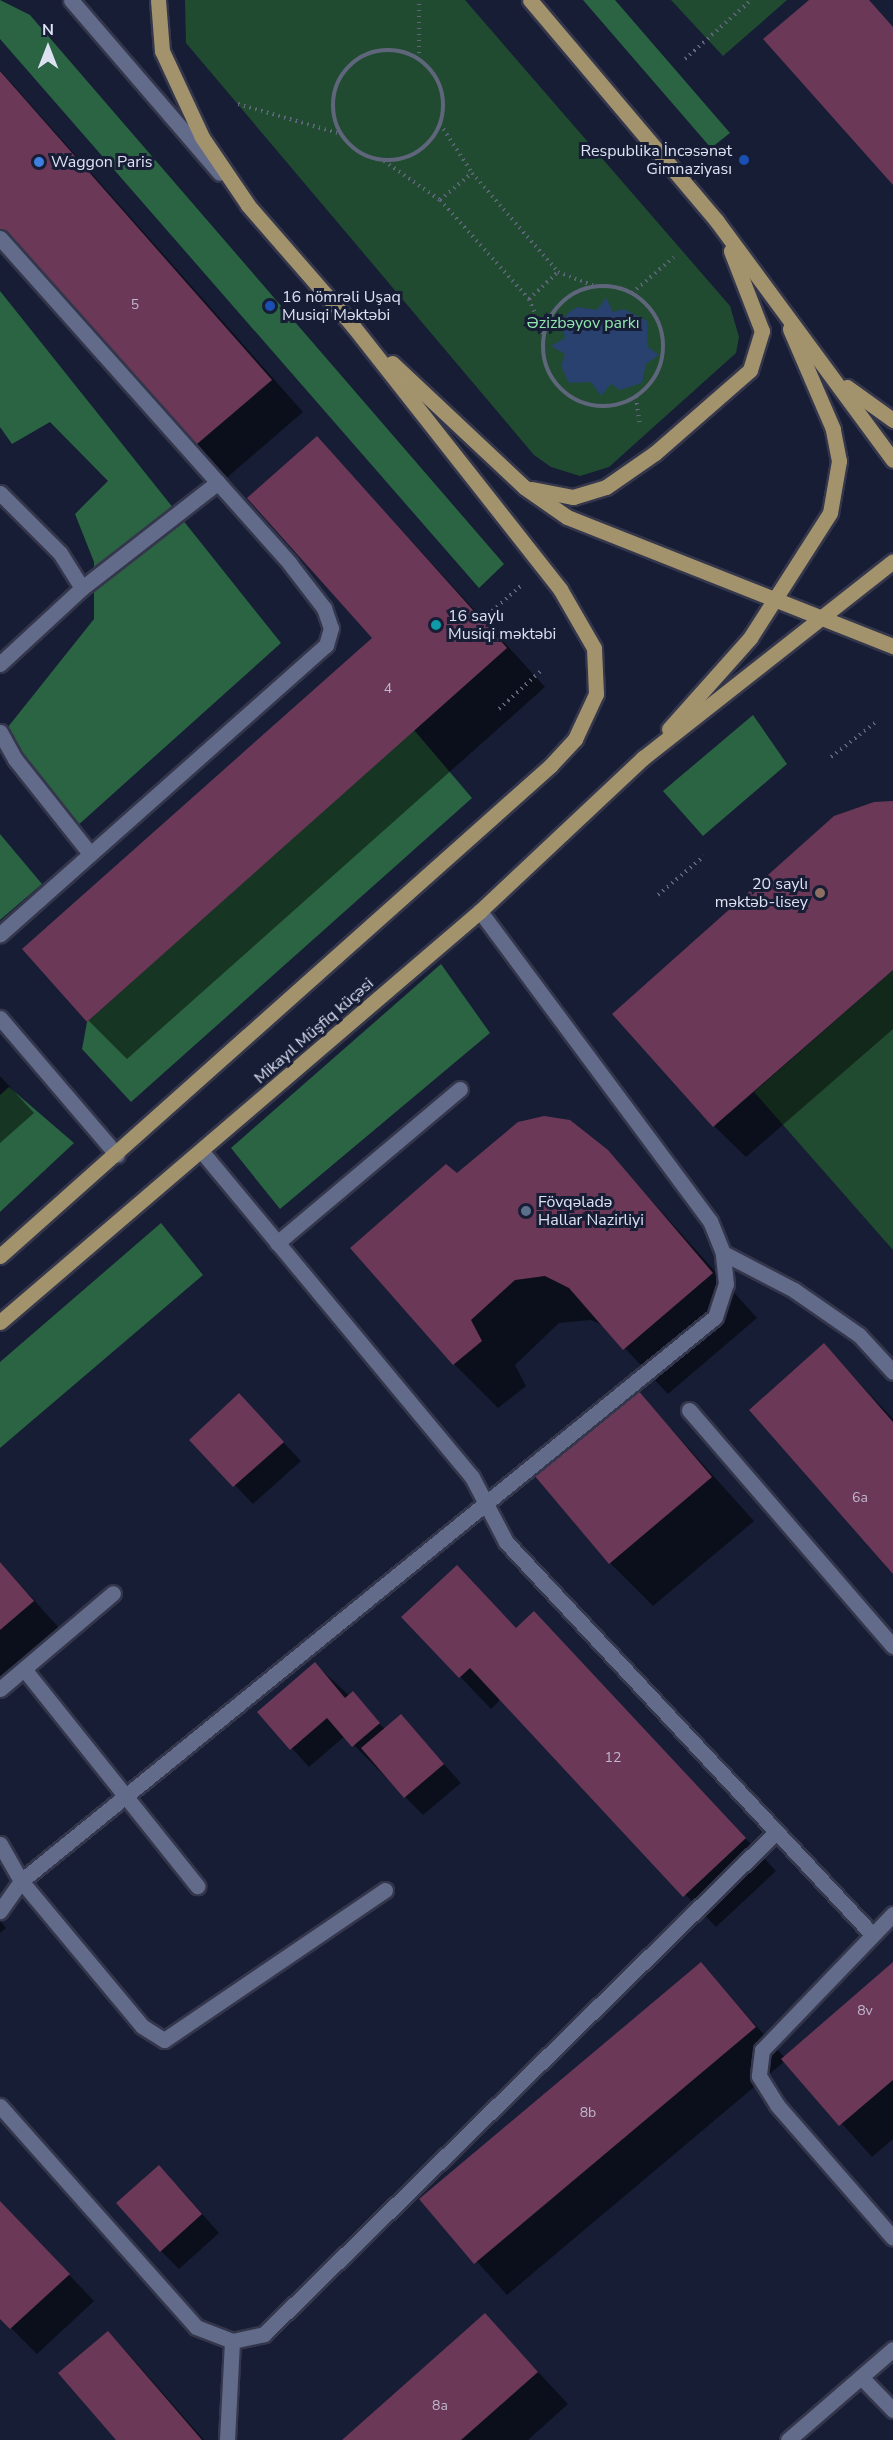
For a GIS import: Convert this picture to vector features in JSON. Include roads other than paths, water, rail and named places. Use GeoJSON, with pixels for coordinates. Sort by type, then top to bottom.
{"type":"FeatureCollection","features":[{"type":"Feature","properties":{"kind":"main road"},"geometry":{"type":"LineString","coordinates":[[0,1256],[117,1155],[512,801],[575,739],[588,716],[598,671],[594,648],[554,582],[353,326],[248,205],[202,137],[162,51],[158,0]]}},
{"type":"Feature","properties":{"kind":"main road"},"geometry":{"type":"LineString","coordinates":[[162,51],[168,0]]}},
{"type":"Feature","properties":{"kind":"main road"},"geometry":{"type":"LineString","coordinates":[[530,0],[716,220],[835,378],[893,460]]}},
{"type":"Feature","properties":{"kind":"main road"},"geometry":{"type":"LineString","coordinates":[[524,487],[573,496],[606,487],[663,446],[750,370],[762,331],[758,309],[716,220]]}},
{"type":"Feature","properties":{"kind":"main road"},"geometry":{"type":"LineString","coordinates":[[644,758],[778,598],[830,513],[839,461],[822,396],[771,293]]}},
{"type":"Feature","properties":{"kind":"main road"},"geometry":{"type":"LineString","coordinates":[[353,326],[524,487],[592,529],[825,616],[893,646]]}},
{"type":"Feature","properties":{"kind":"main road"},"geometry":{"type":"LineString","coordinates":[[835,378],[893,420]]}},
{"type":"Feature","properties":{"kind":"main road"},"geometry":{"type":"LineString","coordinates":[[644,758],[893,561]]}},
{"type":"Feature","properties":{"kind":"main road","name":"Mikayıl Müşfiq küçəsi"},"geometry":{"type":"LineString","coordinates":[[0,1322],[203,1153],[480,910],[644,758]]}},
{"type":"Feature","properties":{"kind":"street"},"geometry":{"type":"LineString","coordinates":[[71,0],[248,205]]}},
{"type":"Feature","properties":{"kind":"street"},"geometry":{"type":"LineString","coordinates":[[0,237],[218,482],[324,608],[331,628],[326,645],[88,851],[0,934]]}},
{"type":"Feature","properties":{"kind":"street"},"geometry":{"type":"LineString","coordinates":[[0,664],[82,588],[218,482]]}},
{"type":"Feature","properties":{"kind":"street"},"geometry":{"type":"LineString","coordinates":[[0,493],[60,554],[82,588]]}},
{"type":"Feature","properties":{"kind":"street"},"geometry":{"type":"LineString","coordinates":[[0,732],[15,759],[88,851]]}},
{"type":"Feature","properties":{"kind":"street"},"geometry":{"type":"LineString","coordinates":[[0,1911],[21,1881],[127,1799],[485,1501],[715,1317],[726,1284],[723,1253],[710,1221],[480,910]]}},
{"type":"Feature","properties":{"kind":"street"},"geometry":{"type":"LineString","coordinates":[[0,1018],[117,1155]]}},
{"type":"Feature","properties":{"kind":"street"},"geometry":{"type":"LineString","coordinates":[[278,1243],[460,1089]]}},
{"type":"Feature","properties":{"kind":"street"},"geometry":{"type":"LineString","coordinates":[[203,1153],[472,1477],[506,1542],[871,1933]]}},
{"type":"Feature","properties":{"kind":"street"},"geometry":{"type":"LineString","coordinates":[[723,1253],[794,1290],[859,1335],[893,1372]]}},
{"type":"Feature","properties":{"kind":"street"},"geometry":{"type":"LineString","coordinates":[[688,1410],[893,1646]]}},
{"type":"Feature","properties":{"kind":"street"},"geometry":{"type":"LineString","coordinates":[[0,1689],[113,1593]]}},
{"type":"Feature","properties":{"kind":"street"},"geometry":{"type":"LineString","coordinates":[[24,1669],[197,1886]]}},
{"type":"Feature","properties":{"kind":"street"},"geometry":{"type":"LineString","coordinates":[[0,2106],[196,2327],[232,2341],[264,2334],[776,1832]]}},
{"type":"Feature","properties":{"kind":"street"},"geometry":{"type":"LineString","coordinates":[[0,1844],[21,1881],[142,2026],[164,2040],[385,1890]]}},
{"type":"Feature","properties":{"kind":"street"},"geometry":{"type":"LineString","coordinates":[[893,1914],[871,1933],[762,2050],[759,2076],[777,2105],[893,2238]]}},
{"type":"Feature","properties":{"kind":"street"},"geometry":{"type":"LineString","coordinates":[[227,2440],[232,2341]]}},
{"type":"Feature","properties":{"kind":"street"},"geometry":{"type":"LineString","coordinates":[[788,2440],[893,2349]]}},
{"type":"Feature","properties":{"kind":"street"},"geometry":{"type":"LineString","coordinates":[[861,2377],[893,2410]]}},
{"type":"Feature","properties":{"kind":"water"},"geometry":{"type":"Polygon","coordinates":[[[606,298],[613,312],[624,309],[647,321],[648,347],[659,355],[646,364],[642,383],[620,390],[611,384],[601,396],[591,382],[569,383],[561,366],[565,354],[551,346],[565,338],[561,323],[568,313],[577,307],[597,310],[606,298]]]}},
{"type":"Feature","properties":{"kind":"place","name":"Respublika İncəsənət Gimnaziyası"},"geometry":{"type":"Point","coordinates":[744,160]}},
{"type":"Feature","properties":{"kind":"place","name":"Waggon Paris"},"geometry":{"type":"Point","coordinates":[39,162]}},
{"type":"Feature","properties":{"kind":"place","name":"16 nömrəli Uşaq Musiqi Məktəbi"},"geometry":{"type":"Point","coordinates":[270,306]}},
{"type":"Feature","properties":{"kind":"place","name":"16 saylı Musiqi məktəbi"},"geometry":{"type":"Point","coordinates":[436,625]}},
{"type":"Feature","properties":{"kind":"place","name":"20 saylı məktəb-lisey"},"geometry":{"type":"Point","coordinates":[820,893]}},
{"type":"Feature","properties":{"kind":"place","name":"Fövqəladə Hallar Nazirliyi"},"geometry":{"type":"Point","coordinates":[526,1211]}},
{"type":"Feature","properties":{"kind":"park label","name":"Əzizbəyov parkı"},"geometry":{"type":"Point","coordinates":[583,323]}}]}
